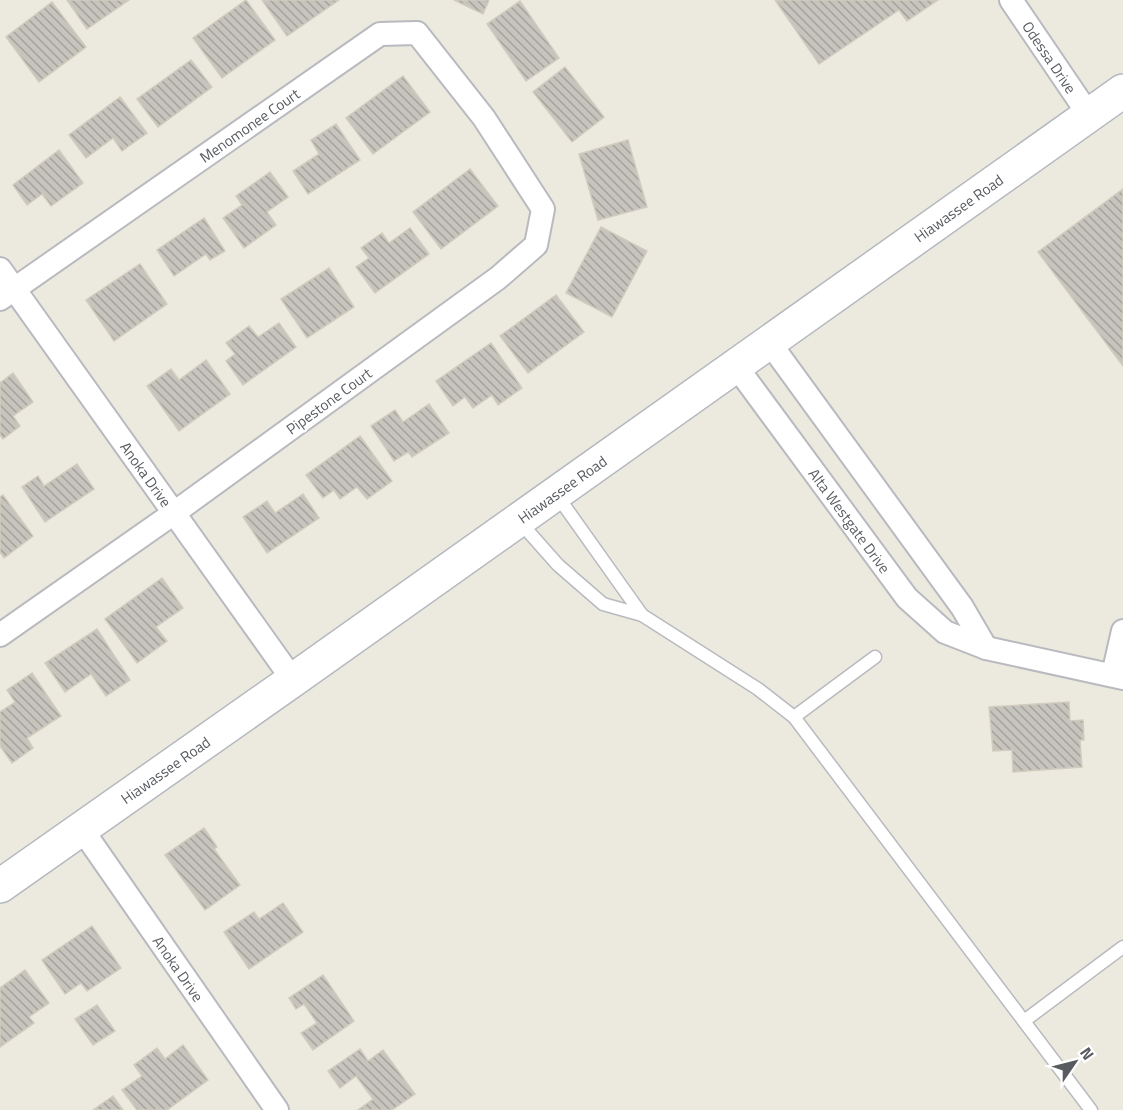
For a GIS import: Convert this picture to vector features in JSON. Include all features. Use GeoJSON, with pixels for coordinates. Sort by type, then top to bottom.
{"type":"FeatureCollection","features":[{"type":"Feature","properties":{"kind":"main road","name":"Hiawassee Road"},"geometry":{"type":"LineString","coordinates":[[0,886],[1123,91]]}},
{"type":"Feature","properties":{"kind":"street","name":"Odessa Drive"},"geometry":{"type":"LineString","coordinates":[[1011,0],[1089,115]]}},
{"type":"Feature","properties":{"kind":"street","name":"Menomonee Court"},"geometry":{"type":"LineString","coordinates":[[7,294],[380,34],[417,33],[484,118]]}},
{"type":"Feature","properties":{"kind":"street","name":"Pipestone Court"},"geometry":{"type":"LineString","coordinates":[[0,635],[174,513],[498,278],[536,244],[543,209],[484,118]]}},
{"type":"Feature","properties":{"kind":"street","name":"Anoka Drive"},"geometry":{"type":"LineString","coordinates":[[0,269],[7,294],[174,513],[293,680]]}},
{"type":"Feature","properties":{"kind":"street"},"geometry":{"type":"LineString","coordinates":[[769,342],[962,607],[986,648]]}},
{"type":"Feature","properties":{"kind":"street","name":"Alta Westgate Drive"},"geometry":{"type":"LineString","coordinates":[[736,366],[908,598],[945,632],[986,648],[1118,676],[1123,631]]}},
{"type":"Feature","properties":{"kind":"street","name":"Anoka Drive"},"geometry":{"type":"LineString","coordinates":[[81,828],[271,1108]]}},
{"type":"Feature","properties":{"kind":"lane"},"geometry":{"type":"LineString","coordinates":[[556,494],[642,615]]}},
{"type":"Feature","properties":{"kind":"lane"},"geometry":{"type":"LineString","coordinates":[[518,520],[558,565],[603,604],[642,615],[758,689],[794,717],[1090,1110]]}},
{"type":"Feature","properties":{"kind":"lane"},"geometry":{"type":"LineString","coordinates":[[794,717],[875,657]]}},
{"type":"Feature","properties":{"kind":"lane"},"geometry":{"type":"LineString","coordinates":[[1024,1021],[1123,947]]}},
{"type":"Feature","properties":{"kind":"building"},"geometry":{"type":"Polygon","coordinates":[[[67,0],[129,0],[87,29],[67,0]]]}},
{"type":"Feature","properties":{"kind":"building"},"geometry":{"type":"Polygon","coordinates":[[[246,0],[275,40],[222,78],[193,38],[246,0]]]}},
{"type":"Feature","properties":{"kind":"building"},"geometry":{"type":"Polygon","coordinates":[[[262,0],[339,0],[287,36],[262,0]]]}},
{"type":"Feature","properties":{"kind":"building"},"geometry":{"type":"Polygon","coordinates":[[[454,0],[489,0],[483,14],[454,0]]]}},
{"type":"Feature","properties":{"kind":"building"},"geometry":{"type":"Polygon","coordinates":[[[775,0],[938,0],[907,21],[899,10],[819,64],[775,0]]]}},
{"type":"Feature","properties":{"kind":"building"},"geometry":{"type":"Polygon","coordinates":[[[520,1],[559,58],[526,81],[487,24],[520,1]]]}},
{"type":"Feature","properties":{"kind":"building"},"geometry":{"type":"Polygon","coordinates":[[[52,2],[86,47],[39,82],[6,37],[52,2]]]}},
{"type":"Feature","properties":{"kind":"building"},"geometry":{"type":"Polygon","coordinates":[[[191,60],[212,87],[158,127],[137,99],[191,60]]]}},
{"type":"Feature","properties":{"kind":"building"},"geometry":{"type":"Polygon","coordinates":[[[565,67],[604,117],[572,142],[533,92],[565,67]]]}},
{"type":"Feature","properties":{"kind":"building"},"geometry":{"type":"Polygon","coordinates":[[[403,76],[430,112],[373,154],[346,118],[403,76]]]}},
{"type":"Feature","properties":{"kind":"building"},"geometry":{"type":"Polygon","coordinates":[[[120,97],[147,133],[122,151],[113,138],[86,158],[69,135],[120,97]]]}},
{"type":"Feature","properties":{"kind":"building"},"geometry":{"type":"Polygon","coordinates":[[[336,124],[360,160],[308,194],[293,171],[319,154],[311,140],[336,124]]]}},
{"type":"Feature","properties":{"kind":"building"},"geometry":{"type":"Polygon","coordinates":[[[628,140],[647,207],[598,220],[579,154],[628,140]]]}},
{"type":"Feature","properties":{"kind":"building"},"geometry":{"type":"Polygon","coordinates":[[[59,150],[83,183],[51,206],[42,194],[27,205],[13,185],[59,150]]]}},
{"type":"Feature","properties":{"kind":"building"},"geometry":{"type":"Polygon","coordinates":[[[470,169],[498,206],[441,249],[413,212],[470,169]]]}},
{"type":"Feature","properties":{"kind":"building"},"geometry":{"type":"Polygon","coordinates":[[[270,172],[288,197],[267,212],[276,225],[244,248],[223,218],[242,205],[236,196],[270,172]]]}},
{"type":"Feature","properties":{"kind":"building"},"geometry":{"type":"Polygon","coordinates":[[[1123,189],[1123,366],[1038,252],[1123,189]]]}},
{"type":"Feature","properties":{"kind":"building"},"geometry":{"type":"Polygon","coordinates":[[[204,218],[225,251],[210,260],[206,254],[174,276],[157,250],[204,218]]]}},
{"type":"Feature","properties":{"kind":"building"},"geometry":{"type":"Polygon","coordinates":[[[601,227],[647,251],[612,317],[566,293],[601,227]]]}},
{"type":"Feature","properties":{"kind":"building"},"geometry":{"type":"Polygon","coordinates":[[[410,228],[429,254],[375,293],[356,267],[369,258],[361,248],[382,233],[389,243],[410,228]]]}},
{"type":"Feature","properties":{"kind":"building"},"geometry":{"type":"Polygon","coordinates":[[[140,264],[167,304],[114,341],[86,300],[140,264]]]}},
{"type":"Feature","properties":{"kind":"building"},"geometry":{"type":"Polygon","coordinates":[[[329,268],[354,307],[307,338],[281,299],[329,268]]]}},
{"type":"Feature","properties":{"kind":"building"},"geometry":{"type":"Polygon","coordinates":[[[556,295],[584,332],[528,373],[500,336],[556,295]]]}},
{"type":"Feature","properties":{"kind":"building"},"geometry":{"type":"Polygon","coordinates":[[[279,323],[296,347],[243,385],[226,361],[235,354],[226,343],[249,326],[258,337],[279,323]]]}},
{"type":"Feature","properties":{"kind":"building"},"geometry":{"type":"Polygon","coordinates":[[[491,343],[522,388],[498,405],[492,395],[473,408],[465,397],[453,406],[436,381],[491,343]]]}},
{"type":"Feature","properties":{"kind":"building"},"geometry":{"type":"Polygon","coordinates":[[[206,360],[230,394],[179,431],[147,386],[171,369],[179,380],[206,360]]]}},
{"type":"Feature","properties":{"kind":"building"},"geometry":{"type":"Polygon","coordinates":[[[13,373],[33,402],[13,416],[20,426],[3,439],[0,435],[0,383],[13,373]]]}},
{"type":"Feature","properties":{"kind":"building"},"geometry":{"type":"Polygon","coordinates":[[[429,404],[449,433],[412,457],[408,452],[394,461],[371,426],[395,410],[403,422],[429,404]]]}},
{"type":"Feature","properties":{"kind":"building"},"geometry":{"type":"Polygon","coordinates":[[[360,436],[392,481],[367,499],[357,487],[340,499],[334,490],[323,498],[306,475],[360,436]]]}},
{"type":"Feature","properties":{"kind":"building"},"geometry":{"type":"Polygon","coordinates":[[[77,464],[94,489],[45,522],[22,487],[38,476],[44,486],[77,464]]]}},
{"type":"Feature","properties":{"kind":"building"},"geometry":{"type":"Polygon","coordinates":[[[303,494],[319,518],[267,553],[243,517],[267,501],[275,513],[303,494]]]}},
{"type":"Feature","properties":{"kind":"building"},"geometry":{"type":"Polygon","coordinates":[[[3,495],[33,536],[4,558],[0,552],[0,497],[3,495]]]}},
{"type":"Feature","properties":{"kind":"building"},"geometry":{"type":"Polygon","coordinates":[[[162,578],[183,608],[156,627],[167,641],[137,663],[105,619],[162,578]]]}},
{"type":"Feature","properties":{"kind":"building"},"geometry":{"type":"Polygon","coordinates":[[[97,629],[130,680],[106,696],[91,674],[65,692],[45,663],[97,629]]]}},
{"type":"Feature","properties":{"kind":"building"},"geometry":{"type":"Polygon","coordinates":[[[32,673],[61,716],[27,738],[33,748],[12,763],[0,746],[0,712],[15,702],[7,690],[32,673]]]}},
{"type":"Feature","properties":{"kind":"building"},"geometry":{"type":"Polygon","coordinates":[[[1069,702],[1070,721],[1083,720],[1084,740],[1080,740],[1082,767],[1013,772],[1012,750],[993,751],[989,707],[1069,702]]]}},
{"type":"Feature","properties":{"kind":"building"},"geometry":{"type":"Polygon","coordinates":[[[204,828],[217,847],[214,849],[240,885],[205,910],[165,855],[204,828]]]}},
{"type":"Feature","properties":{"kind":"building"},"geometry":{"type":"Polygon","coordinates":[[[283,903],[303,932],[249,969],[224,932],[254,912],[259,919],[283,903]]]}},
{"type":"Feature","properties":{"kind":"building"},"geometry":{"type":"Polygon","coordinates":[[[92,926],[121,968],[87,991],[81,983],[65,994],[42,960],[92,926]]]}},
{"type":"Feature","properties":{"kind":"building"},"geometry":{"type":"Polygon","coordinates":[[[25,970],[49,1003],[29,1017],[34,1023],[0,1047],[0,988],[25,970]]]}},
{"type":"Feature","properties":{"kind":"building"},"geometry":{"type":"Polygon","coordinates":[[[323,975],[354,1021],[313,1050],[301,1033],[317,1023],[304,1004],[296,1009],[289,998],[323,975]]]}},
{"type":"Feature","properties":{"kind":"building"},"geometry":{"type":"Polygon","coordinates":[[[97,1005],[115,1031],[93,1045],[75,1019],[97,1005]]]}},
{"type":"Feature","properties":{"kind":"building"},"geometry":{"type":"Polygon","coordinates":[[[183,1045],[208,1080],[167,1110],[137,1110],[122,1090],[142,1076],[134,1065],[157,1048],[165,1059],[183,1045]]]}},
{"type":"Feature","properties":{"kind":"building"},"geometry":{"type":"Polygon","coordinates":[[[360,1049],[368,1061],[383,1050],[415,1094],[392,1110],[358,1110],[373,1099],[356,1076],[340,1088],[328,1071],[360,1049]]]}},
{"type":"Feature","properties":{"kind":"building"},"geometry":{"type":"Polygon","coordinates":[[[113,1096],[123,1110],[93,1110],[113,1096]]]}}]}
